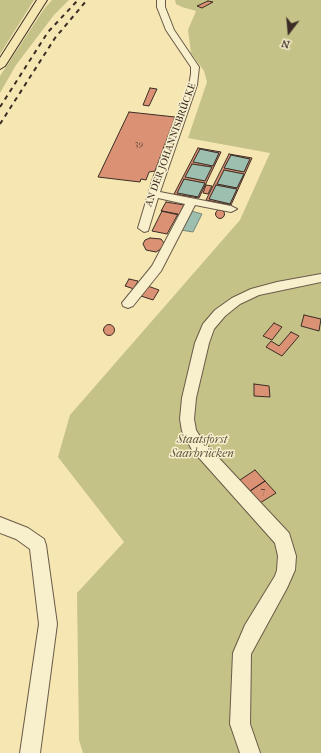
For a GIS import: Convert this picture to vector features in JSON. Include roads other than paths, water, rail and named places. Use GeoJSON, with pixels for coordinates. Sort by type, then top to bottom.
{"type":"FeatureCollection","features":[{"type":"Feature","properties":{"kind":"main road"},"geometry":{"type":"LineString","coordinates":[[1,64],[42,0]]}},
{"type":"Feature","properties":{"kind":"street","name":"AN DER JOHANNISBRÜCKE"},"geometry":{"type":"LineString","coordinates":[[144,228],[153,194],[193,85],[195,74],[195,67],[170,30],[161,7],[161,0]]}},
{"type":"Feature","properties":{"kind":"street"},"geometry":{"type":"LineString","coordinates":[[153,194],[231,209]]}},
{"type":"Feature","properties":{"kind":"street"},"geometry":{"type":"LineString","coordinates":[[148,284],[192,201]]}},
{"type":"Feature","properties":{"kind":"street"},"geometry":{"type":"LineString","coordinates":[[128,303],[157,268]]}},
{"type":"Feature","properties":{"kind":"street"},"geometry":{"type":"LineString","coordinates":[[250,753],[240,724],[242,653],[252,632],[281,582],[286,570],[287,556],[283,539],[197,445],[189,431],[189,398],[202,343],[208,327],[220,312],[236,301],[255,292],[277,286],[321,278]]}},
{"type":"Feature","properties":{"kind":"street"},"geometry":{"type":"LineString","coordinates":[[0,524],[22,533],[38,545],[48,624],[30,753]]}},
{"type":"Feature","properties":{"kind":"railway"},"geometry":{"type":"LineString","coordinates":[[0,107],[48,32],[78,0]]}},
{"type":"Feature","properties":{"kind":"railway"},"geometry":{"type":"LineString","coordinates":[[0,124],[55,38],[87,0]]}},
{"type":"Feature","properties":{"kind":"park label","name":"Staatsforst Saarbrücken"},"geometry":{"type":"Point","coordinates":[202,447]}}]}
